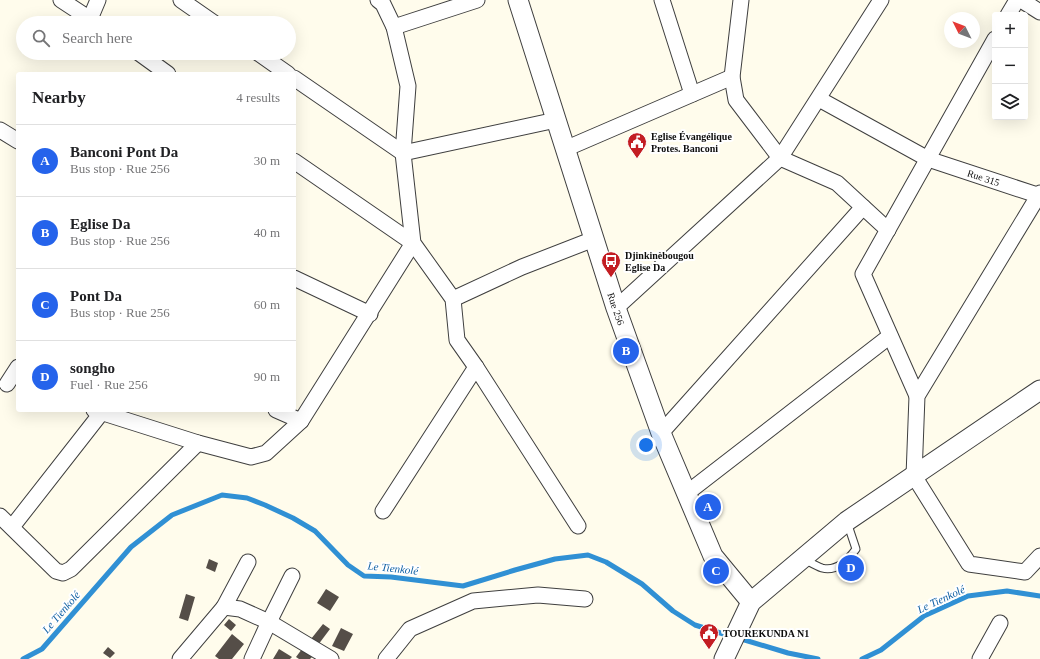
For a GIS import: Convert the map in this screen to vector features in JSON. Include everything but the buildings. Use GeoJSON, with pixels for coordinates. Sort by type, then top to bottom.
{"type":"FeatureCollection","features":[{"type":"Feature","properties":{"kind":"street"},"geometry":{"type":"LineString","coordinates":[[61,0],[85,16]]}},
{"type":"Feature","properties":{"kind":"street"},"geometry":{"type":"LineString","coordinates":[[94,16],[98,0]]}},
{"type":"Feature","properties":{"kind":"street"},"geometry":{"type":"LineString","coordinates":[[181,0],[204,16]]}},
{"type":"Feature","properties":{"kind":"street"},"geometry":{"type":"LineString","coordinates":[[101,412],[198,444],[251,458],[266,453],[301,421],[414,243],[402,153],[408,86],[394,27],[383,4],[378,0]]}},
{"type":"Feature","properties":{"kind":"street"},"geometry":{"type":"LineString","coordinates":[[394,27],[477,0]]}},
{"type":"Feature","properties":{"kind":"street","name":"Rue 256"},"geometry":{"type":"LineString","coordinates":[[518,0],[616,308],[661,433],[713,556],[751,602]]}},
{"type":"Feature","properties":{"kind":"street"},"geometry":{"type":"LineString","coordinates":[[662,0],[692,94]]}},
{"type":"Feature","properties":{"kind":"street"},"geometry":{"type":"LineString","coordinates":[[741,0],[732,77],[736,100],[780,158],[837,184],[888,230]]}},
{"type":"Feature","properties":{"kind":"street"},"geometry":{"type":"LineString","coordinates":[[616,308],[780,158],[881,0]]}},
{"type":"Feature","properties":{"kind":"street"},"geometry":{"type":"LineString","coordinates":[[1010,12],[1017,0]]}},
{"type":"Feature","properties":{"kind":"street"},"geometry":{"type":"LineString","coordinates":[[1021,0],[1040,12]]}},
{"type":"Feature","properties":{"kind":"street"},"geometry":{"type":"LineString","coordinates":[[992,44],[863,274],[917,396],[914,476],[969,564],[1025,572],[1040,556]]}},
{"type":"Feature","properties":{"kind":"street"},"geometry":{"type":"LineString","coordinates":[[149,60],[165,72]]}},
{"type":"Feature","properties":{"kind":"street"},"geometry":{"type":"LineString","coordinates":[[268,60],[285,72]]}},
{"type":"Feature","properties":{"kind":"street"},"geometry":{"type":"LineString","coordinates":[[565,149],[732,77]]}},
{"type":"Feature","properties":{"kind":"street"},"geometry":{"type":"LineString","coordinates":[[296,79],[402,153],[556,120]]}},
{"type":"Feature","properties":{"kind":"street","name":"Rue 315"},"geometry":{"type":"LineString","coordinates":[[819,99],[928,159],[1039,195]]}},
{"type":"Feature","properties":{"kind":"street"},"geometry":{"type":"LineString","coordinates":[[1,134],[16,140]]}},
{"type":"Feature","properties":{"kind":"street"},"geometry":{"type":"LineString","coordinates":[[296,162],[414,243],[453,298],[457,340],[476,367],[578,526]]}},
{"type":"Feature","properties":{"kind":"street"},"geometry":{"type":"LineString","coordinates":[[917,396],[1039,195]]}},
{"type":"Feature","properties":{"kind":"street"},"geometry":{"type":"LineString","coordinates":[[661,433],[863,207]]}},
{"type":"Feature","properties":{"kind":"street"},"geometry":{"type":"LineString","coordinates":[[453,298],[522,267],[594,239]]}},
{"type":"Feature","properties":{"kind":"street"},"geometry":{"type":"LineString","coordinates":[[296,279],[370,314]]}},
{"type":"Feature","properties":{"kind":"street"},"geometry":{"type":"LineString","coordinates":[[687,493],[890,336]]}},
{"type":"Feature","properties":{"kind":"street"},"geometry":{"type":"LineString","coordinates":[[384,511],[476,367]]}},
{"type":"Feature","properties":{"kind":"street"},"geometry":{"type":"LineString","coordinates":[[8,384],[16,370]]}},
{"type":"Feature","properties":{"kind":"street"},"geometry":{"type":"LineString","coordinates":[[727,657],[751,602],[802,558],[847,521],[1040,390]]}},
{"type":"Feature","properties":{"kind":"street"},"geometry":{"type":"LineString","coordinates":[[12,526],[97,412]]}},
{"type":"Feature","properties":{"kind":"street"},"geometry":{"type":"LineString","coordinates":[[281,412],[301,421]]}},
{"type":"Feature","properties":{"kind":"street"},"geometry":{"type":"LineString","coordinates":[[0,516],[12,526],[56,572],[63,573],[71,569],[198,444]]}},
{"type":"Feature","properties":{"kind":"street"},"geometry":{"type":"LineString","coordinates":[[180,659],[224,608],[248,562]]}},
{"type":"Feature","properties":{"kind":"street"},"geometry":{"type":"LineString","coordinates":[[252,659],[292,576]]}},
{"type":"Feature","properties":{"kind":"street"},"geometry":{"type":"LineString","coordinates":[[386,659],[410,629],[473,601],[538,595],[585,599]]}},
{"type":"Feature","properties":{"kind":"street"},"geometry":{"type":"LineString","coordinates":[[224,608],[240,609],[269,622],[331,659]]}},
{"type":"Feature","properties":{"kind":"street"},"geometry":{"type":"LineString","coordinates":[[980,659],[1000,623]]}},
{"type":"Feature","properties":{"kind":"lane"},"geometry":{"type":"LineString","coordinates":[[802,558],[822,568],[839,566],[856,549],[847,521]]}},
{"type":"Feature","properties":{"kind":"waterway","name":"Le Tienkolé"},"geometry":{"type":"LineString","coordinates":[[23,659],[42,649],[131,547],[172,515],[222,495],[247,498],[293,518],[315,531],[348,565],[364,576],[391,577],[463,586],[555,559],[588,555],[606,562],[642,584],[673,611],[695,625],[730,636]]}},
{"type":"Feature","properties":{"kind":"waterway","name":"Le Tienkolé"},"geometry":{"type":"LineString","coordinates":[[862,659],[881,650],[924,616],[968,596],[1007,591],[1040,596]]}},
{"type":"Feature","properties":{"kind":"waterway","name":"Le Tienkolé"},"geometry":{"type":"LineString","coordinates":[[738,638],[788,653],[818,659]]}},
{"type":"Feature","properties":{"kind":"place","name":"Eglise Évangélique Protes. Banconi"},"geometry":{"type":"Point","coordinates":[637,159]}},
{"type":"Feature","properties":{"kind":"place","name":"Djinkinèbougou Eglise Da"},"geometry":{"type":"Point","coordinates":[611,278]}},
{"type":"Feature","properties":{"kind":"place","name":"Eglise Da"},"geometry":{"type":"Point","coordinates":[626,351]}},
{"type":"Feature","properties":{"kind":"place","name":"Banconi Pont Da"},"geometry":{"type":"Point","coordinates":[708,507]}},
{"type":"Feature","properties":{"kind":"place","name":"songho"},"geometry":{"type":"Point","coordinates":[851,568]}},
{"type":"Feature","properties":{"kind":"place","name":"Pont Da"},"geometry":{"type":"Point","coordinates":[716,571]}},
{"type":"Feature","properties":{"kind":"place","name":"TOUREKUNDA N1"},"geometry":{"type":"Point","coordinates":[709,650]}}]}
